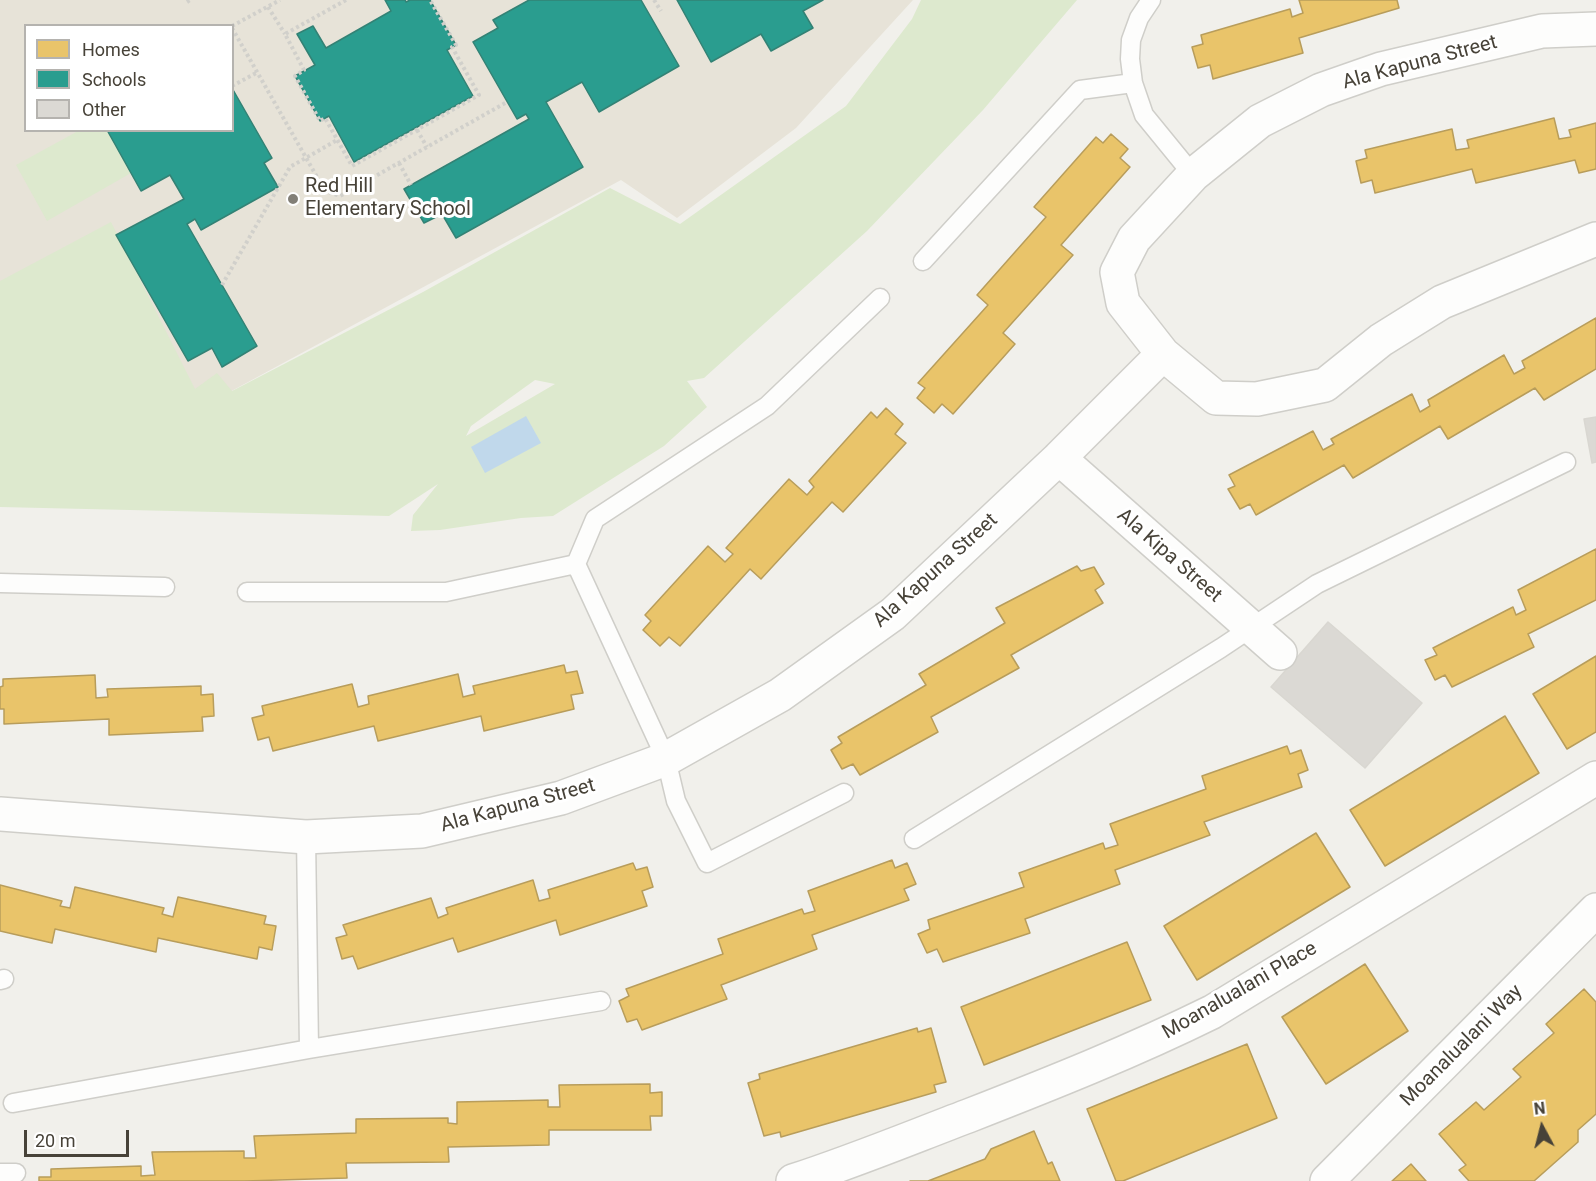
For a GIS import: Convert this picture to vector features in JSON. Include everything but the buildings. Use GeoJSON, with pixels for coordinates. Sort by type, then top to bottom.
{"type":"FeatureCollection","features":[{"type":"Feature","properties":{"kind":"street","name":"Ala Kapuna Street"},"geometry":{"type":"LineString","coordinates":[[0,814],[306,837],[422,831],[561,798],[666,759],[780,695],[893,614],[1059,458],[1163,354],[1123,303],[1117,272],[1134,239],[1193,175],[1260,121],[1321,90],[1381,69],[1542,31],[1596,29]]}},
{"type":"Feature","properties":{"kind":"street"},"geometry":{"type":"LineString","coordinates":[[1163,354],[1216,398],[1257,399],[1325,385],[1382,340],[1442,302],[1596,239]]}},
{"type":"Feature","properties":{"kind":"street","name":"Ala Kipa Street"},"geometry":{"type":"LineString","coordinates":[[1059,458],[1280,653]]}},
{"type":"Feature","properties":{"kind":"street","name":"Moanalualani Place"},"geometry":{"type":"LineString","coordinates":[[793,1181],[837,1167],[1021,1095],[1155,1040],[1212,1012],[1406,892],[1592,788]]}},
{"type":"Feature","properties":{"kind":"street","name":"Moanalualani Way"},"geometry":{"type":"LineString","coordinates":[[1327,1181],[1596,910]]}},
{"type":"Feature","properties":{"kind":"lane"},"geometry":{"type":"LineString","coordinates":[[1151,0],[1139,18],[1131,40],[1130,59],[1133,83],[1144,115],[1193,175]]}},
{"type":"Feature","properties":{"kind":"lane"},"geometry":{"type":"LineString","coordinates":[[923,261],[1080,90],[1133,83]]}},
{"type":"Feature","properties":{"kind":"lane"},"geometry":{"type":"LineString","coordinates":[[844,793],[707,863],[676,801],[666,759],[576,564],[595,519],[767,406],[880,298]]}},
{"type":"Feature","properties":{"kind":"lane"},"geometry":{"type":"LineString","coordinates":[[914,839],[1251,628],[1317,584],[1566,462]]}},
{"type":"Feature","properties":{"kind":"lane"},"geometry":{"type":"LineString","coordinates":[[247,592],[446,592],[576,564]]}},
{"type":"Feature","properties":{"kind":"lane"},"geometry":{"type":"LineString","coordinates":[[0,583],[165,587]]}},
{"type":"Feature","properties":{"kind":"lane"},"geometry":{"type":"LineString","coordinates":[[306,837],[309,1048]]}},
{"type":"Feature","properties":{"kind":"lane"},"geometry":{"type":"LineString","coordinates":[[13,1104],[309,1048],[601,1001]]}},
{"type":"Feature","properties":{"kind":"path"},"geometry":{"type":"LineString","coordinates":[[234,26],[280,0]]}},
{"type":"Feature","properties":{"kind":"path"},"geometry":{"type":"LineString","coordinates":[[285,34],[346,0]]}},
{"type":"Feature","properties":{"kind":"path"},"geometry":{"type":"LineString","coordinates":[[268,7],[304,70],[295,76],[320,121],[325,118],[352,166],[479,95],[452,47],[456,45],[430,0]]}},
{"type":"Feature","properties":{"kind":"path"},"geometry":{"type":"LineString","coordinates":[[654,0],[660,11]]}},
{"type":"Feature","properties":{"kind":"path"},"geometry":{"type":"LineString","coordinates":[[234,30],[325,191],[340,196],[507,102]]}},
{"type":"Feature","properties":{"kind":"path"},"geometry":{"type":"LineString","coordinates":[[234,85],[258,72]]}},
{"type":"Feature","properties":{"kind":"path"},"geometry":{"type":"LineString","coordinates":[[417,130],[427,147]]}},
{"type":"Feature","properties":{"kind":"path"},"geometry":{"type":"LineString","coordinates":[[222,285],[290,167],[337,140]]}},
{"type":"Feature","properties":{"kind":"path"},"geometry":{"type":"LineString","coordinates":[[399,163],[411,185]]}},
{"type":"Feature","properties":{"kind":"shaded area","name":"Red Hill Elementary School"},"geometry":{"type":"Polygon","coordinates":[[[0,0],[913,0],[796,128],[677,218],[621,180],[202,407],[0,404],[0,0]]]}},
{"type":"Feature","properties":{"kind":"green space"},"geometry":{"type":"Polygon","coordinates":[[[921,0],[1077,0],[983,110],[867,231],[704,378],[687,381],[707,407],[664,446],[553,516],[521,518],[440,530],[411,531],[413,515],[438,484],[389,516],[0,507],[0,281],[111,222],[195,389],[217,373],[232,391],[423,292],[610,188],[680,224],[846,106],[912,19],[921,0]],[[535,380],[471,426],[466,436],[555,384],[535,380]]]}},
{"type":"Feature","properties":{"kind":"green space"},"geometry":{"type":"Polygon","coordinates":[[[76,132],[108,132],[131,173],[47,221],[16,165],[76,132]]]}},
{"type":"Feature","properties":{"kind":"water"},"geometry":{"type":"Polygon","coordinates":[[[526,416],[541,443],[485,473],[471,447],[526,416]]]}},
{"type":"Feature","properties":{"kind":"place","name":"Red Hill Elementary School"},"geometry":{"type":"Point","coordinates":[293,199]}}]}
